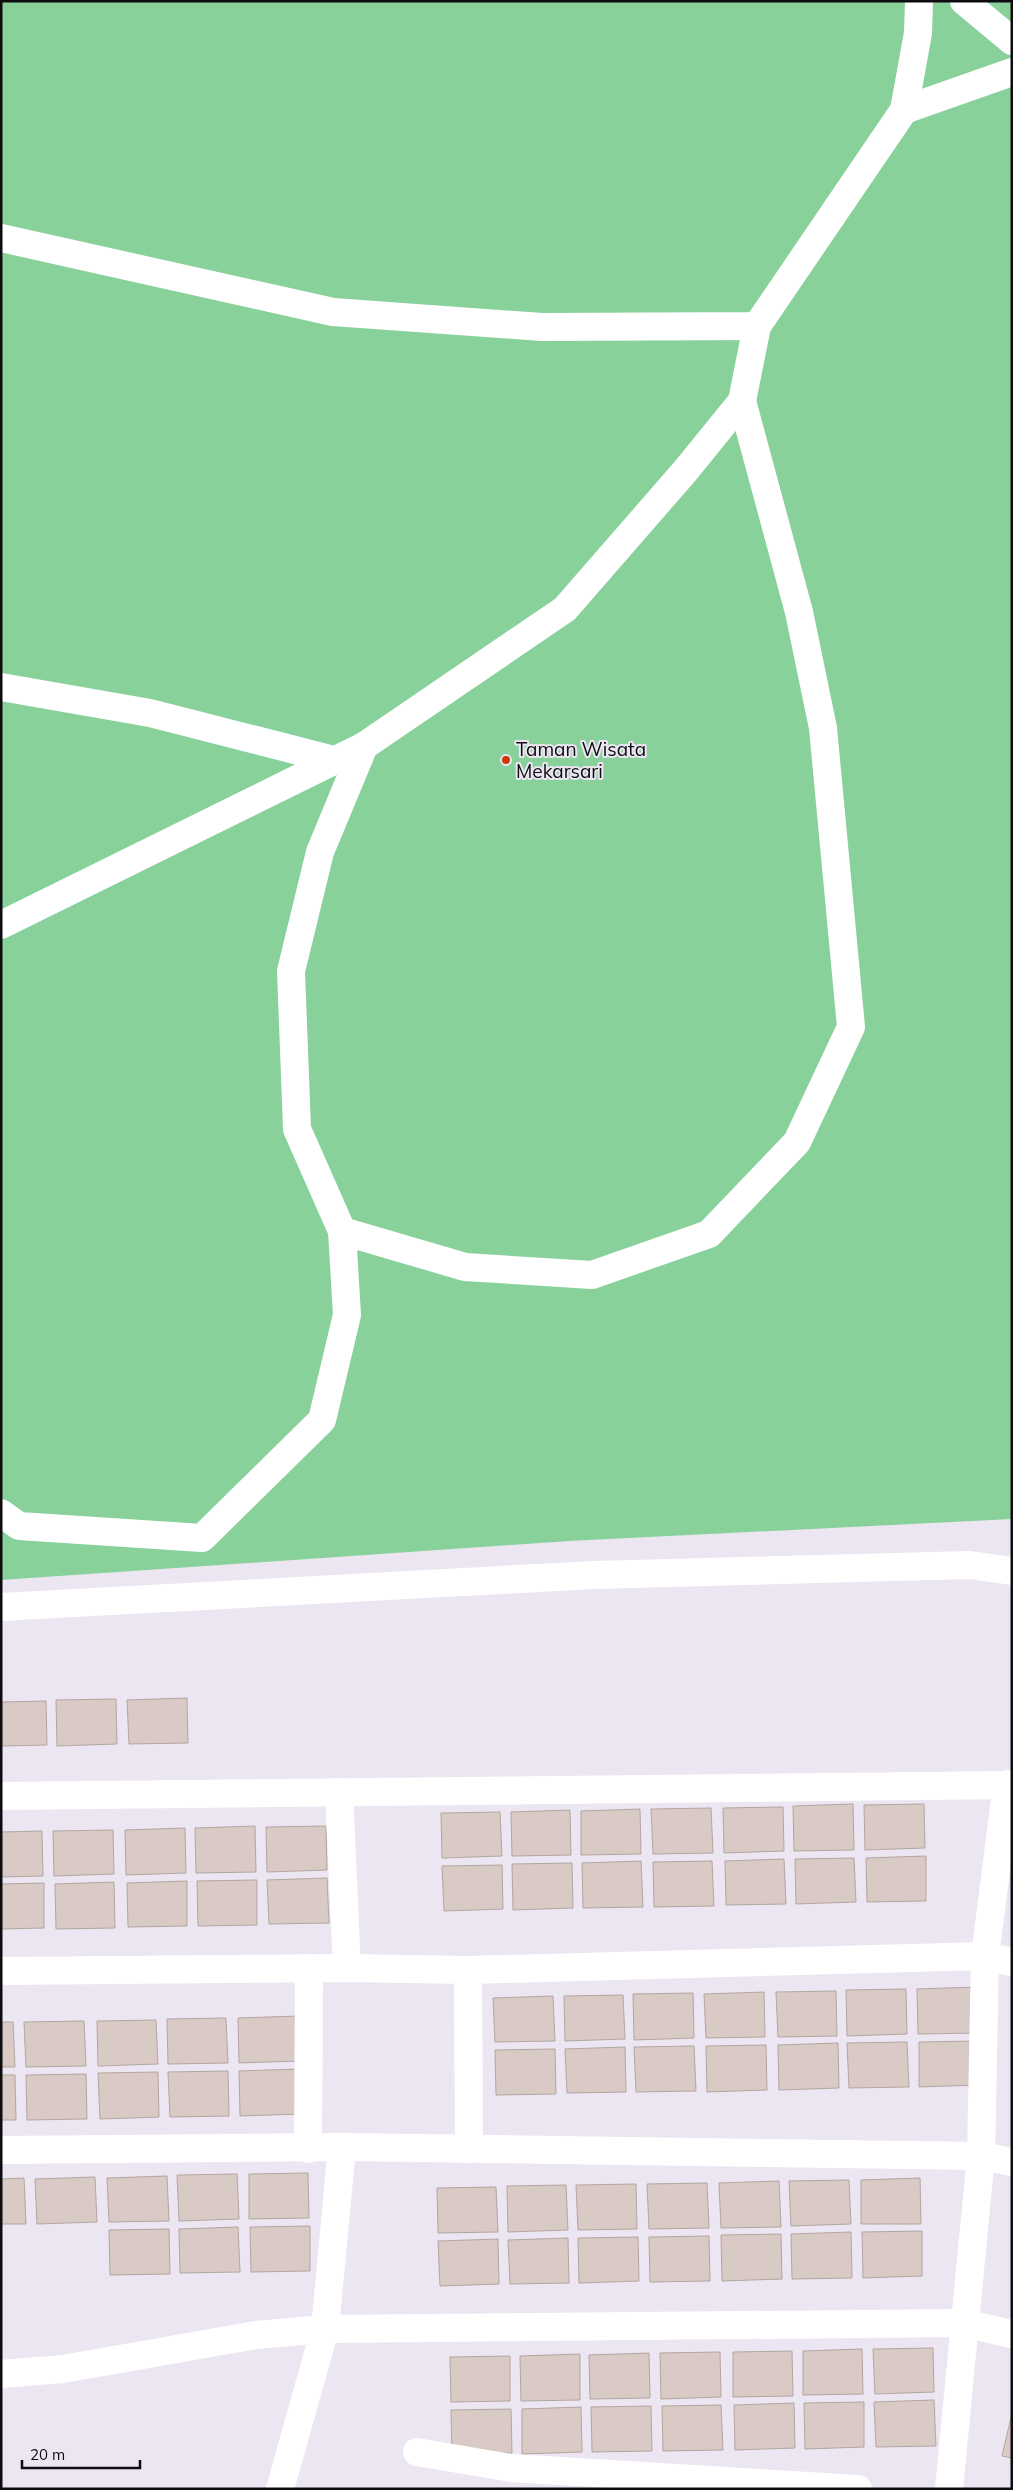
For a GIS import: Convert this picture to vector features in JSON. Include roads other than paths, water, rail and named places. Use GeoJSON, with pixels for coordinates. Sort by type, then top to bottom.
{"type":"FeatureCollection","features":[{"type":"Feature","properties":{"kind":"street"},"geometry":{"type":"LineString","coordinates":[[342,1231],[466,1267],[592,1275],[709,1234],[797,1142],[851,1027],[823,728],[799,612],[742,401],[757,326],[904,110],[918,33],[919,1]]}},
{"type":"Feature","properties":{"kind":"street"},"geometry":{"type":"LineString","coordinates":[[964,1],[1012,41]]}},
{"type":"Feature","properties":{"kind":"street"},"geometry":{"type":"LineString","coordinates":[[904,110],[1012,72]]}},
{"type":"Feature","properties":{"kind":"street"},"geometry":{"type":"LineString","coordinates":[[1,238],[333,312],[542,327],[757,326]]}},
{"type":"Feature","properties":{"kind":"street"},"geometry":{"type":"LineString","coordinates":[[1,925],[364,746],[565,609],[686,470],[742,401]]}},
{"type":"Feature","properties":{"kind":"street"},"geometry":{"type":"LineString","coordinates":[[1,687],[150,713],[334,760]]}},
{"type":"Feature","properties":{"kind":"street"},"geometry":{"type":"LineString","coordinates":[[1,1513],[19,1526],[202,1538],[322,1420],[347,1315],[342,1231],[298,1129],[291,971],[320,852],[364,746]]}},
{"type":"Feature","properties":{"kind":"street"},"geometry":{"type":"LineString","coordinates":[[1,1607],[604,1575],[970,1565],[1012,1571]]}},
{"type":"Feature","properties":{"kind":"street"},"geometry":{"type":"LineString","coordinates":[[1,1796],[1009,1784],[986,1956],[981,2156],[963,2323],[949,2489]]}},
{"type":"Feature","properties":{"kind":"street"},"geometry":{"type":"LineString","coordinates":[[339,1792],[347,1968]]}},
{"type":"Feature","properties":{"kind":"street"},"geometry":{"type":"LineString","coordinates":[[1,1971],[309,1968],[468,1970],[986,1956],[1012,1962]]}},
{"type":"Feature","properties":{"kind":"street"},"geometry":{"type":"LineString","coordinates":[[308,2149],[309,1968]]}},
{"type":"Feature","properties":{"kind":"street"},"geometry":{"type":"LineString","coordinates":[[468,1970],[469,2149]]}},
{"type":"Feature","properties":{"kind":"street"},"geometry":{"type":"LineString","coordinates":[[1,2150],[308,2149],[342,2147],[981,2156],[1012,2162]]}},
{"type":"Feature","properties":{"kind":"street"},"geometry":{"type":"LineString","coordinates":[[280,2489],[325,2329],[342,2147]]}},
{"type":"Feature","properties":{"kind":"street"},"geometry":{"type":"LineString","coordinates":[[1,2374],[63,2369],[256,2335],[325,2329],[963,2323],[1012,2334]]}},
{"type":"Feature","properties":{"kind":"street"},"geometry":{"type":"LineString","coordinates":[[417,2452],[511,2468],[619,2482],[858,2489]]}},
{"type":"Feature","properties":{"kind":"place","name":"Taman Wisata Mekarsari"},"geometry":{"type":"Point","coordinates":[506,760]}}]}
